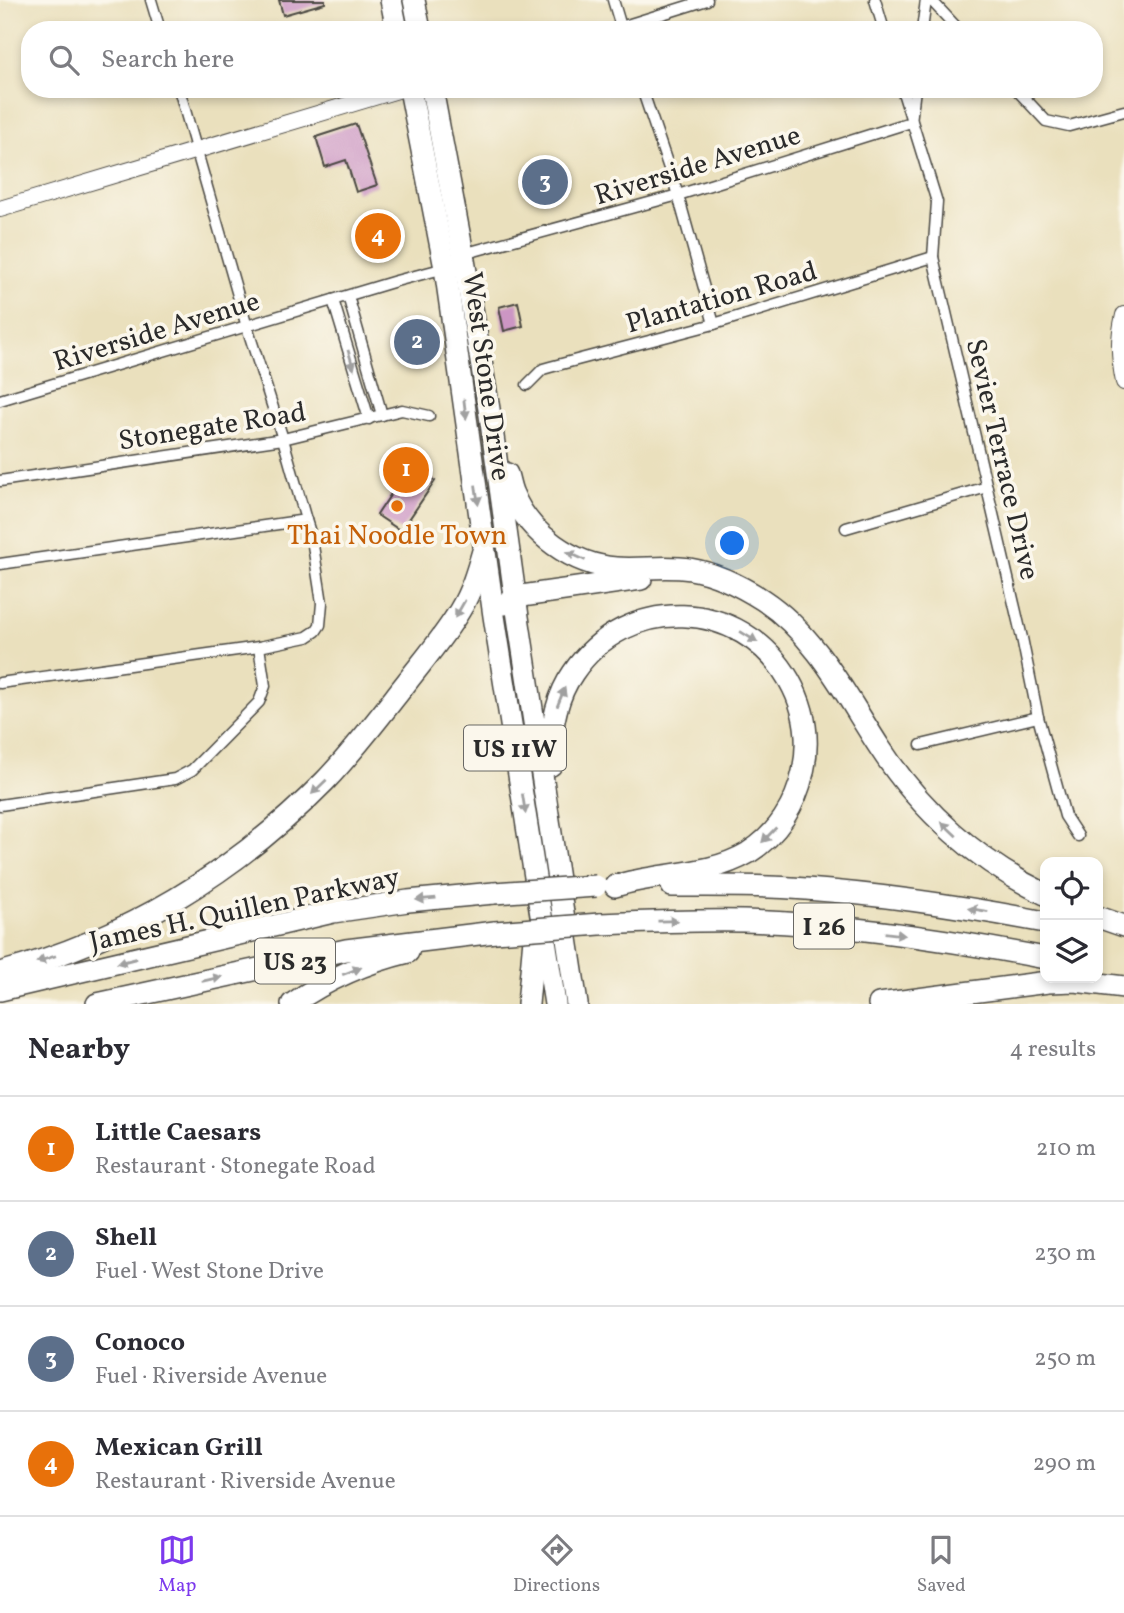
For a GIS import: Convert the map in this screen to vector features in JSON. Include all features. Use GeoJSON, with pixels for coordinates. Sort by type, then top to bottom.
{"type":"FeatureCollection","features":[{"type":"Feature","properties":{"kind":"highway"},"geometry":{"type":"LineString","coordinates":[[391,0],[395,21]]}},
{"type":"Feature","properties":{"kind":"highway"},"geometry":{"type":"LineString","coordinates":[[414,0],[418,21]]}},
{"type":"Feature","properties":{"kind":"highway","name":"West Stone Drive"},"geometry":{"type":"LineString","coordinates":[[412,98],[445,268],[494,616],[555,1004]]}},
{"type":"Feature","properties":{"kind":"highway","name":"West Stone Drive"},"geometry":{"type":"LineString","coordinates":[[434,98],[490,415],[577,1004]]}},
{"type":"Feature","properties":{"kind":"highway"},"geometry":{"type":"LineString","coordinates":[[427,175],[440,192],[451,245],[463,254]]}},
{"type":"Feature","properties":{"kind":"highway"},"geometry":{"type":"LineString","coordinates":[[445,268],[459,281],[475,376],[485,391]]}},
{"type":"Feature","properties":{"kind":"highway"},"geometry":{"type":"LineString","coordinates":[[490,415],[513,495],[535,528],[571,555],[601,566],[689,568],[708,572],[763,600],[789,620],[806,638],[825,662],[882,751],[932,813],[993,866],[1040,891]]}},
{"type":"Feature","properties":{"kind":"highway"},"geometry":{"type":"LineString","coordinates":[[0,973],[100,939],[174,901],[241,855],[294,811],[327,779],[357,744],[454,620],[477,574],[484,546]]}},
{"type":"Feature","properties":{"kind":"highway"},"geometry":{"type":"LineString","coordinates":[[494,616],[515,597],[638,579],[706,579],[737,585]]}},
{"type":"Feature","properties":{"kind":"highway"},"geometry":{"type":"LineString","coordinates":[[555,861],[550,740],[557,707],[572,674],[596,645],[610,635],[643,620],[682,615],[722,622],[759,643],[778,664],[794,688],[806,725],[807,742],[804,771],[794,799],[774,831],[746,854],[701,871],[636,879],[605,886]]}},
{"type":"Feature","properties":{"kind":"highway"},"geometry":{"type":"LineString","coordinates":[[528,1004],[536,881]]}},
{"type":"Feature","properties":{"kind":"highway","name":"James H. Quillen Parkway"},"geometry":{"type":"LineString","coordinates":[[0,990],[333,912],[408,901],[494,893],[605,886],[804,888],[940,904],[1040,921]]}},
{"type":"Feature","properties":{"kind":"highway"},"geometry":{"type":"LineString","coordinates":[[1103,919],[1124,926]]}},
{"type":"Feature","properties":{"kind":"highway","name":"I 26"},"geometry":{"type":"LineString","coordinates":[[495,932],[663,921],[731,921],[900,934],[1040,957]]}},
{"type":"Feature","properties":{"kind":"highway"},"geometry":{"type":"LineString","coordinates":[[292,1004],[338,976],[403,953],[495,932]]}},
{"type":"Feature","properties":{"kind":"highway","name":"US 23"},"geometry":{"type":"LineString","coordinates":[[97,1004],[346,950],[495,932]]}},
{"type":"Feature","properties":{"kind":"highway"},"geometry":{"type":"LineString","coordinates":[[1103,933],[1124,937]]}},
{"type":"Feature","properties":{"kind":"highway"},"geometry":{"type":"LineString","coordinates":[[1103,969],[1124,973]]}},
{"type":"Feature","properties":{"kind":"highway"},"geometry":{"type":"LineString","coordinates":[[879,1004],[1048,982],[1076,981],[1124,987]]}},
{"type":"Feature","properties":{"kind":"street"},"geometry":{"type":"LineString","coordinates":[[151,0],[157,21]]}},
{"type":"Feature","properties":{"kind":"street"},"geometry":{"type":"LineString","coordinates":[[614,0],[617,21]]}},
{"type":"Feature","properties":{"kind":"street"},"geometry":{"type":"LineString","coordinates":[[643,21],[707,0]]}},
{"type":"Feature","properties":{"kind":"street"},"geometry":{"type":"LineString","coordinates":[[874,0],[881,21]]}},
{"type":"Feature","properties":{"kind":"street"},"geometry":{"type":"LineString","coordinates":[[924,21],[928,0]]}},
{"type":"Feature","properties":{"kind":"street"},"geometry":{"type":"LineString","coordinates":[[928,0],[950,21]]}},
{"type":"Feature","properties":{"kind":"street"},"geometry":{"type":"LineString","coordinates":[[0,683],[259,647],[307,637],[320,625],[322,603],[312,539],[181,98]]}},
{"type":"Feature","properties":{"kind":"street"},"geometry":{"type":"LineString","coordinates":[[0,209],[371,98]]}},
{"type":"Feature","properties":{"kind":"street"},"geometry":{"type":"LineString","coordinates":[[645,98],[678,195],[714,324]]}},
{"type":"Feature","properties":{"kind":"street","name":"Sevier Terrace Drive"},"geometry":{"type":"LineString","coordinates":[[904,98],[937,202],[933,257],[1038,717],[1065,816],[1078,836]]}},
{"type":"Feature","properties":{"kind":"street"},"geometry":{"type":"LineString","coordinates":[[911,122],[914,98]]}},
{"type":"Feature","properties":{"kind":"street"},"geometry":{"type":"LineString","coordinates":[[1024,98],[1046,121],[1069,126],[1124,111]]}},
{"type":"Feature","properties":{"kind":"street","name":"Riverside Avenue"},"geometry":{"type":"LineString","coordinates":[[463,254],[678,195],[911,122]]}},
{"type":"Feature","properties":{"kind":"street","name":"Plantation Road"},"geometry":{"type":"LineString","coordinates":[[527,385],[543,369],[714,324],[933,257]]}},
{"type":"Feature","properties":{"kind":"street","name":"Riverside Avenue"},"geometry":{"type":"LineString","coordinates":[[0,400],[445,268]]}},
{"type":"Feature","properties":{"kind":"street"},"geometry":{"type":"LineString","coordinates":[[348,296],[382,415]]}},
{"type":"Feature","properties":{"kind":"street"},"geometry":{"type":"LineString","coordinates":[[333,300],[369,419]]}},
{"type":"Feature","properties":{"kind":"street"},"geometry":{"type":"LineString","coordinates":[[1124,315],[1119,356],[1124,382]]}},
{"type":"Feature","properties":{"kind":"street","name":"Stonegate Road"},"geometry":{"type":"LineString","coordinates":[[0,481],[283,439],[402,410],[429,416]]}},
{"type":"Feature","properties":{"kind":"street"},"geometry":{"type":"LineString","coordinates":[[846,528],[987,487]]}},
{"type":"Feature","properties":{"kind":"street"},"geometry":{"type":"LineString","coordinates":[[0,564],[306,520]]}},
{"type":"Feature","properties":{"kind":"street"},"geometry":{"type":"LineString","coordinates":[[0,805],[175,779],[192,770],[259,702],[265,685],[259,647]]}},
{"type":"Feature","properties":{"kind":"street"},"geometry":{"type":"LineString","coordinates":[[921,745],[1038,717]]}},
{"type":"Feature","properties":{"kind":"building"},"geometry":{"type":"Polygon","coordinates":[[[279,0],[325,0],[325,3],[283,15],[279,0]]]}},
{"type":"Feature","properties":{"kind":"building"},"geometry":{"type":"Polygon","coordinates":[[[356,124],[377,185],[356,192],[346,160],[325,167],[316,137],[356,124]]]}},
{"type":"Feature","properties":{"kind":"building"},"geometry":{"type":"Polygon","coordinates":[[[387,224],[393,244],[366,253],[360,233],[387,224]]]}},
{"type":"Feature","properties":{"kind":"building"},"geometry":{"type":"Polygon","coordinates":[[[518,302],[523,326],[504,331],[499,307],[518,302]]]}},
{"type":"Feature","properties":{"kind":"building"},"geometry":{"type":"Polygon","coordinates":[[[411,464],[435,481],[401,531],[377,515],[411,464]]]}},
{"type":"Feature","properties":{"kind":"place","name":"Conoco"},"geometry":{"type":"Point","coordinates":[545,182]}},
{"type":"Feature","properties":{"kind":"place","name":"Mexican Grill"},"geometry":{"type":"Point","coordinates":[378,236]}},
{"type":"Feature","properties":{"kind":"place","name":"Shell"},"geometry":{"type":"Point","coordinates":[417,342]}},
{"type":"Feature","properties":{"kind":"place","name":"Little Caesars"},"geometry":{"type":"Point","coordinates":[406,470]}},
{"type":"Feature","properties":{"kind":"place","name":"Thai Noodle Town"},"geometry":{"type":"Point","coordinates":[397,506]}}]}
